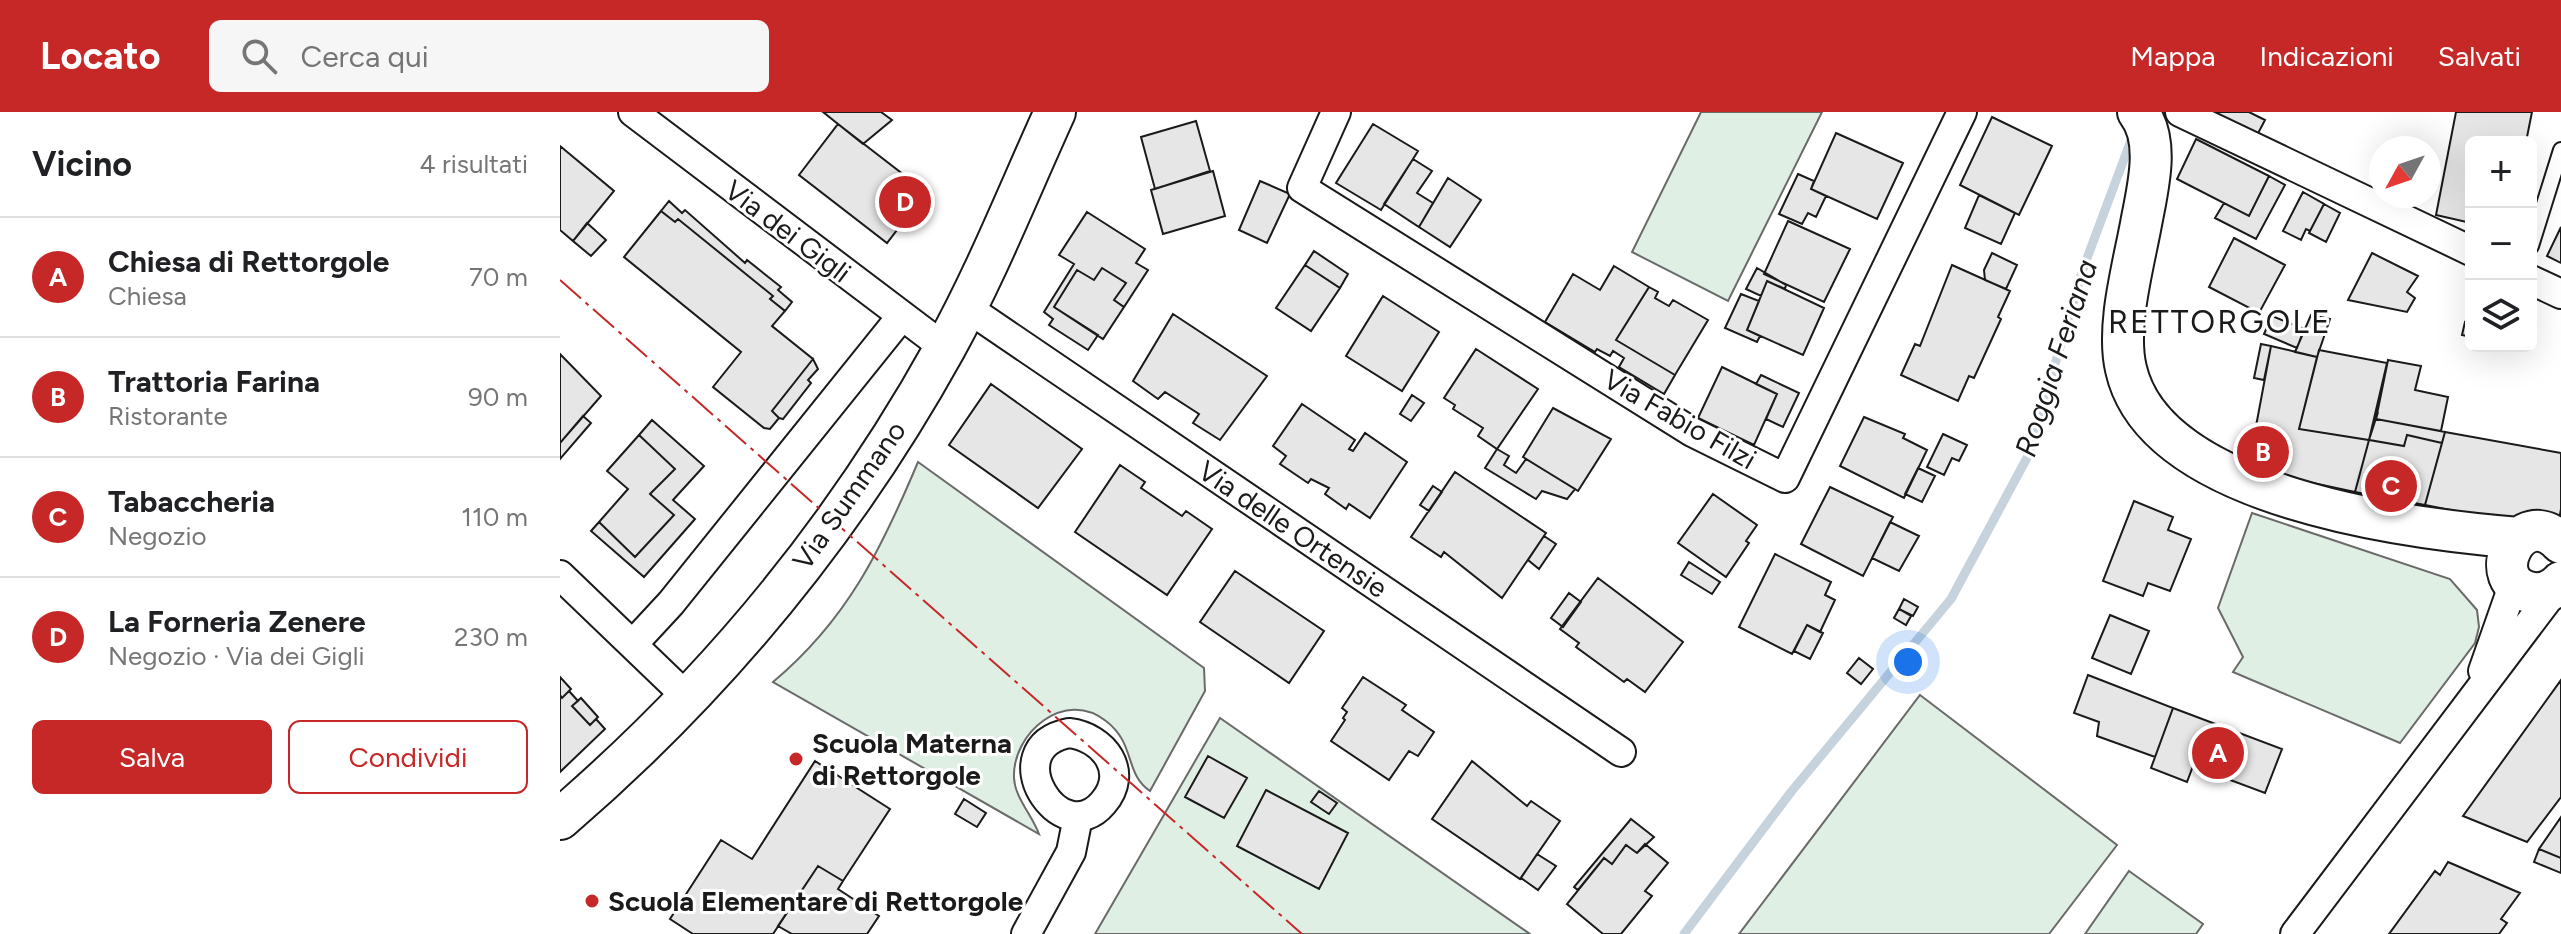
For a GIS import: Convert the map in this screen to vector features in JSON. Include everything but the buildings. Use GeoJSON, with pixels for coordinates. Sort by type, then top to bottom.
{"type":"FeatureCollection","features":[{"type":"Feature","properties":{"kind":"main road","name":"Via Summano"},"geometry":{"type":"LineString","coordinates":[[560,819],[628,761],[689,699],[749,634],[817,546],[887,445],[945,348],[1055,112]]}},
{"type":"Feature","properties":{"kind":"main road"},"geometry":{"type":"LineString","coordinates":[[2156,114],[2147,189],[2125,315],[2126,370],[2152,422],[2196,460],[2255,485],[2352,515],[2434,531],[2514,564],[2530,592],[2560,584]]}},
{"type":"Feature","properties":{"kind":"main road"},"geometry":{"type":"LineString","coordinates":[[2514,564],[2543,532],[2560,541]]}},
{"type":"Feature","properties":{"kind":"street","name":"Via dei Gigli"},"geometry":{"type":"LineString","coordinates":[[633,112],[945,348]]}},
{"type":"Feature","properties":{"kind":"street","name":"Via Fabio Filzi"},"geometry":{"type":"LineString","coordinates":[[1336,112],[1302,188],[1692,432],[1785,478],[1962,112]]}},
{"type":"Feature","properties":{"kind":"street"},"geometry":{"type":"LineString","coordinates":[[2156,114],[2465,248]]}},
{"type":"Feature","properties":{"kind":"street"},"geometry":{"type":"LineString","coordinates":[[2537,283],[2561,294]]}},
{"type":"Feature","properties":{"kind":"street","name":"Via delle Ortensie"},"geometry":{"type":"LineString","coordinates":[[966,307],[1621,752]]}},
{"type":"Feature","properties":{"kind":"street"},"geometry":{"type":"LineString","coordinates":[[633,644],[671,603],[901,317]]}},
{"type":"Feature","properties":{"kind":"street"},"geometry":{"type":"LineString","coordinates":[[2471,701],[2514,564]]}},
{"type":"Feature","properties":{"kind":"street"},"geometry":{"type":"LineString","coordinates":[[560,575],[689,699]]}},
{"type":"Feature","properties":{"kind":"street"},"geometry":{"type":"LineString","coordinates":[[2295,934],[2560,584]]}},
{"type":"Feature","properties":{"kind":"street"},"geometry":{"type":"LineString","coordinates":[[1026,934],[1071,852],[1078,817]]}},
{"type":"Feature","properties":{"kind":"lane"},"geometry":{"type":"LineString","coordinates":[[2537,227],[2561,150]]}},
{"type":"Feature","properties":{"kind":"green space"},"geometry":{"type":"Polygon","coordinates":[[[1701,112],[1822,112],[1728,301],[1632,252],[1701,112]]]}},
{"type":"Feature","properties":{"kind":"green space"},"geometry":{"type":"Polygon","coordinates":[[[918,462],[1204,668],[1205,691],[1150,791],[1136,776],[1122,739],[1106,721],[1090,712],[1074,710],[1058,713],[1031,731],[1016,761],[1014,778],[1017,793],[1039,834],[773,682],[822,634],[842,608],[875,554],[918,462]]]}},
{"type":"Feature","properties":{"kind":"green space"},"geometry":{"type":"Polygon","coordinates":[[[2252,513],[2450,579],[2477,610],[2479,627],[2475,643],[2400,743],[2233,672],[2243,657],[2218,608],[2252,513]]]}},
{"type":"Feature","properties":{"kind":"green space"},"geometry":{"type":"Polygon","coordinates":[[[1920,695],[2117,845],[2049,934],[1739,934],[1920,695]]]}},
{"type":"Feature","properties":{"kind":"green space"},"geometry":{"type":"Polygon","coordinates":[[[1220,718],[1530,934],[1095,934],[1220,718]]]}},
{"type":"Feature","properties":{"kind":"green space"},"geometry":{"type":"Polygon","coordinates":[[[2129,871],[2203,924],[2196,934],[2085,934],[2129,871]]]}},
{"type":"Feature","properties":{"kind":"waterway","name":"Roggia Feriana"},"geometry":{"type":"LineString","coordinates":[[1684,934],[1791,792],[1951,599],[2028,456],[2083,269],[2133,135]]}},
{"type":"Feature","properties":{"kind":"power"},"geometry":{"type":"LineString","coordinates":[[560,280],[1302,934]]}},
{"type":"Feature","properties":{"kind":"place","name":"La Forneria Zenere"},"geometry":{"type":"Point","coordinates":[905,202]}},
{"type":"Feature","properties":{"kind":"place","name":"Trattoria Farina"},"geometry":{"type":"Point","coordinates":[2263,452]}},
{"type":"Feature","properties":{"kind":"place","name":"Tabaccheria"},"geometry":{"type":"Point","coordinates":[2391,486]}},
{"type":"Feature","properties":{"kind":"place","name":"Chiesa di Rettorgole"},"geometry":{"type":"Point","coordinates":[2218,753]}},
{"type":"Feature","properties":{"kind":"place","name":"Scuola Materna di Rettorgole"},"geometry":{"type":"Point","coordinates":[796,759]}},
{"type":"Feature","properties":{"kind":"place","name":"Scuola Elementare di Rettorgole"},"geometry":{"type":"Point","coordinates":[592,901]}},
{"type":"Feature","properties":{"kind":"district","name":"RETTORGOLE"},"geometry":{"type":"Point","coordinates":[2220,322]}}]}
